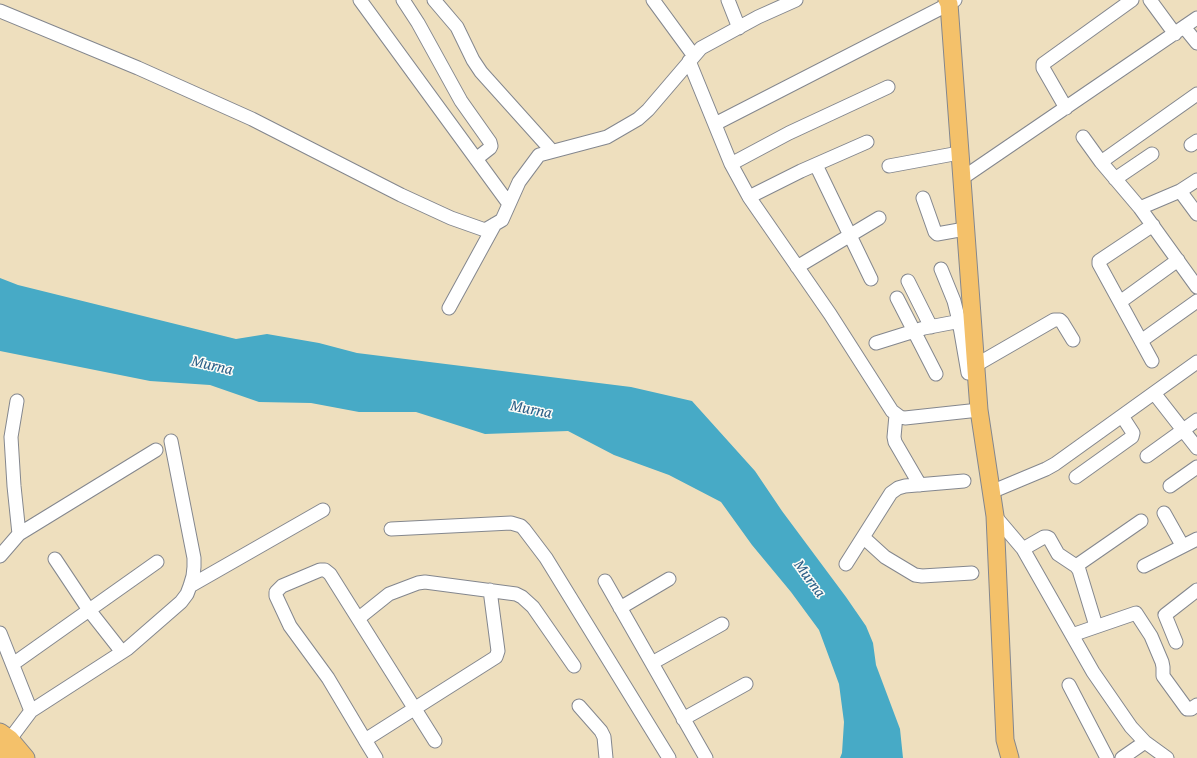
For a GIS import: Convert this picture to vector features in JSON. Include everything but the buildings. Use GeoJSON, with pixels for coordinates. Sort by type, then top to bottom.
{"type":"FeatureCollection","features":[{"type":"Feature","properties":{"kind":"main road"},"geometry":{"type":"LineString","coordinates":[[950,1],[965,229],[966,320],[972,369],[995,516],[1005,740],[1010,758]]}},
{"type":"Feature","properties":{"kind":"main road"},"geometry":{"type":"LineString","coordinates":[[4,748],[26,758]]}},
{"type":"Feature","properties":{"kind":"street"},"geometry":{"type":"LineString","coordinates":[[360,0],[509,204]]}},
{"type":"Feature","properties":{"kind":"street"},"geometry":{"type":"LineString","coordinates":[[402,0],[418,23],[461,101],[490,142],[490,148],[476,159]]}},
{"type":"Feature","properties":{"kind":"street"},"geometry":{"type":"LineString","coordinates":[[434,0],[457,27],[473,60],[481,72],[552,151]]}},
{"type":"Feature","properties":{"kind":"street"},"geometry":{"type":"LineString","coordinates":[[653,0],[692,58],[715,124],[731,164],[749,197],[830,314],[892,411],[896,415],[905,418],[979,410]]}},
{"type":"Feature","properties":{"kind":"street"},"geometry":{"type":"LineString","coordinates":[[728,0],[738,28]]}},
{"type":"Feature","properties":{"kind":"street"},"geometry":{"type":"LineString","coordinates":[[0,11],[138,68],[216,103],[401,195],[451,218],[485,230],[502,220],[519,182],[538,155],[607,137],[643,114],[701,48],[738,28],[774,5],[796,0]]}},
{"type":"Feature","properties":{"kind":"street"},"geometry":{"type":"LineString","coordinates":[[1066,108],[1043,68],[1043,64],[1132,0]]}},
{"type":"Feature","properties":{"kind":"street"},"geometry":{"type":"LineString","coordinates":[[1150,0],[1180,30],[1197,43]]}},
{"type":"Feature","properties":{"kind":"street"},"geometry":{"type":"LineString","coordinates":[[715,124],[950,1]]}},
{"type":"Feature","properties":{"kind":"street"},"geometry":{"type":"LineString","coordinates":[[961,179],[1197,18]]}},
{"type":"Feature","properties":{"kind":"street"},"geometry":{"type":"LineString","coordinates":[[731,164],[789,133],[888,87]]}},
{"type":"Feature","properties":{"kind":"street"},"geometry":{"type":"LineString","coordinates":[[1101,162],[1197,94]]}},
{"type":"Feature","properties":{"kind":"street"},"geometry":{"type":"LineString","coordinates":[[1083,137],[1101,162],[1140,208],[1196,282]]}},
{"type":"Feature","properties":{"kind":"street"},"geometry":{"type":"LineString","coordinates":[[749,197],[866,142]]}},
{"type":"Feature","properties":{"kind":"street"},"geometry":{"type":"LineString","coordinates":[[889,166],[959,153]]}},
{"type":"Feature","properties":{"kind":"street"},"geometry":{"type":"LineString","coordinates":[[1115,178],[1152,154]]}},
{"type":"Feature","properties":{"kind":"street"},"geometry":{"type":"LineString","coordinates":[[816,165],[871,279]]}},
{"type":"Feature","properties":{"kind":"street"},"geometry":{"type":"LineString","coordinates":[[1140,208],[1180,191],[1197,180]]}},
{"type":"Feature","properties":{"kind":"street"},"geometry":{"type":"LineString","coordinates":[[1180,191],[1197,214]]}},
{"type":"Feature","properties":{"kind":"street"},"geometry":{"type":"LineString","coordinates":[[923,198],[937,234],[965,229]]}},
{"type":"Feature","properties":{"kind":"street"},"geometry":{"type":"LineString","coordinates":[[797,266],[879,218]]}},
{"type":"Feature","properties":{"kind":"street"},"geometry":{"type":"LineString","coordinates":[[449,308],[495,224]]}},
{"type":"Feature","properties":{"kind":"street"},"geometry":{"type":"LineString","coordinates":[[1152,361],[1099,264],[1099,261],[1153,225]]}},
{"type":"Feature","properties":{"kind":"street"},"geometry":{"type":"LineString","coordinates":[[1120,302],[1178,260]]}},
{"type":"Feature","properties":{"kind":"street"},"geometry":{"type":"LineString","coordinates":[[876,343],[914,331],[966,320],[954,301],[941,269]]}},
{"type":"Feature","properties":{"kind":"street"},"geometry":{"type":"LineString","coordinates":[[908,281],[931,327]]}},
{"type":"Feature","properties":{"kind":"street"},"geometry":{"type":"LineString","coordinates":[[897,298],[936,374]]}},
{"type":"Feature","properties":{"kind":"street"},"geometry":{"type":"LineString","coordinates":[[1141,341],[1197,301]]}},
{"type":"Feature","properties":{"kind":"street"},"geometry":{"type":"LineString","coordinates":[[972,369],[1054,320],[1060,320],[1062,322],[1073,340]]}},
{"type":"Feature","properties":{"kind":"street"},"geometry":{"type":"LineString","coordinates":[[991,492],[1051,466],[1197,362]]}},
{"type":"Feature","properties":{"kind":"street"},"geometry":{"type":"LineString","coordinates":[[1154,393],[1197,448]]}},
{"type":"Feature","properties":{"kind":"street"},"geometry":{"type":"LineString","coordinates":[[17,401],[11,437],[19,534]]}},
{"type":"Feature","properties":{"kind":"street"},"geometry":{"type":"LineString","coordinates":[[896,415],[895,442],[920,485]]}},
{"type":"Feature","properties":{"kind":"street"},"geometry":{"type":"LineString","coordinates":[[1076,477],[1132,437],[1133,433],[1122,416]]}},
{"type":"Feature","properties":{"kind":"street"},"geometry":{"type":"LineString","coordinates":[[1146,456],[1197,420]]}},
{"type":"Feature","properties":{"kind":"street"},"geometry":{"type":"LineString","coordinates":[[4,748],[31,711],[122,652],[181,602],[190,586],[194,567],[194,558],[171,441]]}},
{"type":"Feature","properties":{"kind":"street"},"geometry":{"type":"LineString","coordinates":[[0,556],[19,534],[156,450]]}},
{"type":"Feature","properties":{"kind":"street"},"geometry":{"type":"LineString","coordinates":[[1170,486],[1197,467]]}},
{"type":"Feature","properties":{"kind":"street"},"geometry":{"type":"LineString","coordinates":[[846,564],[891,493],[898,488],[964,481]]}},
{"type":"Feature","properties":{"kind":"street"},"geometry":{"type":"LineString","coordinates":[[190,586],[323,510]]}},
{"type":"Feature","properties":{"kind":"street"},"geometry":{"type":"LineString","coordinates":[[1164,513],[1182,545]]}},
{"type":"Feature","properties":{"kind":"street"},"geometry":{"type":"LineString","coordinates":[[995,516],[1023,550],[1093,672],[1131,727],[1145,742],[1167,758]]}},
{"type":"Feature","properties":{"kind":"street"},"geometry":{"type":"LineString","coordinates":[[1076,566],[1141,521]]}},
{"type":"Feature","properties":{"kind":"street"},"geometry":{"type":"LineString","coordinates":[[391,529],[511,523],[521,526],[546,558],[669,758]]}},
{"type":"Feature","properties":{"kind":"street"},"geometry":{"type":"LineString","coordinates":[[863,537],[885,557],[915,575],[922,576],[972,573]]}},
{"type":"Feature","properties":{"kind":"street"},"geometry":{"type":"LineString","coordinates":[[1023,550],[1044,537],[1047,537],[1058,554],[1076,566],[1079,570],[1096,626]]}},
{"type":"Feature","properties":{"kind":"street"},"geometry":{"type":"LineString","coordinates":[[1144,566],[1182,545],[1197,539]]}},
{"type":"Feature","properties":{"kind":"street"},"geometry":{"type":"LineString","coordinates":[[55,559],[89,610],[122,652]]}},
{"type":"Feature","properties":{"kind":"street"},"geometry":{"type":"LineString","coordinates":[[13,664],[157,562]]}},
{"type":"Feature","properties":{"kind":"street"},"geometry":{"type":"LineString","coordinates":[[376,758],[328,678],[290,626],[276,596],[276,592],[282,586],[320,570],[325,570],[330,574],[416,708],[435,741]]}},
{"type":"Feature","properties":{"kind":"street"},"geometry":{"type":"LineString","coordinates":[[620,608],[669,579]]}},
{"type":"Feature","properties":{"kind":"street"},"geometry":{"type":"LineString","coordinates":[[605,582],[706,758]]}},
{"type":"Feature","properties":{"kind":"street"},"geometry":{"type":"LineString","coordinates":[[359,618],[389,594],[418,583],[437,583],[516,594],[528,601],[574,666]]}},
{"type":"Feature","properties":{"kind":"street"},"geometry":{"type":"LineString","coordinates":[[365,740],[496,657],[498,651],[490,590]]}},
{"type":"Feature","properties":{"kind":"street"},"geometry":{"type":"LineString","coordinates":[[1176,642],[1165,615],[1197,590]]}},
{"type":"Feature","properties":{"kind":"street"},"geometry":{"type":"LineString","coordinates":[[1072,635],[1134,613],[1138,614],[1151,636],[1163,665],[1163,676],[1187,709],[1191,709],[1197,705]]}},
{"type":"Feature","properties":{"kind":"street"},"geometry":{"type":"LineString","coordinates":[[652,663],[722,624]]}},
{"type":"Feature","properties":{"kind":"street"},"geometry":{"type":"LineString","coordinates":[[0,633],[31,711]]}},
{"type":"Feature","properties":{"kind":"street"},"geometry":{"type":"LineString","coordinates":[[683,719],[746,684]]}},
{"type":"Feature","properties":{"kind":"street"},"geometry":{"type":"LineString","coordinates":[[1069,685],[1107,758]]}},
{"type":"Feature","properties":{"kind":"street"},"geometry":{"type":"LineString","coordinates":[[579,706],[601,731],[604,737],[606,758]]}},
{"type":"Feature","properties":{"kind":"street"},"geometry":{"type":"LineString","coordinates":[[1122,758],[1145,742]]}},
{"type":"Feature","properties":{"kind":"water","name":"Murna"},"geometry":{"type":"Polygon","coordinates":[[[0,278],[18,285],[236,339],[267,334],[319,343],[357,353],[631,387],[692,401],[755,471],[782,511],[866,626],[873,643],[876,665],[900,729],[903,758],[840,758],[842,753],[844,722],[839,684],[819,630],[791,592],[752,545],[721,502],[669,475],[614,455],[568,431],[485,434],[416,412],[359,412],[311,403],[259,402],[210,385],[150,381],[0,351],[0,278]]]}}]}
